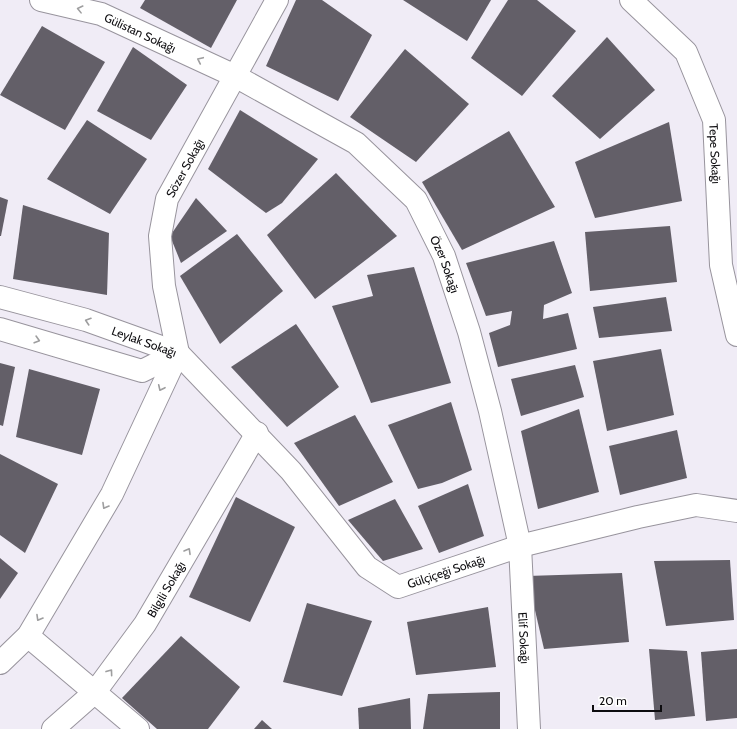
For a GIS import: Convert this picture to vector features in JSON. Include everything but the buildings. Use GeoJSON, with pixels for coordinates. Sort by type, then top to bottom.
{"type":"FeatureCollection","features":[{"type":"Feature","properties":{"kind":"street","name":"Gülistan Sokağı"},"geometry":{"type":"LineString","coordinates":[[41,0],[101,14],[235,76]]}},
{"type":"Feature","properties":{"kind":"street","name":"Sözer Sokağı"},"geometry":{"type":"LineString","coordinates":[[178,353],[164,286],[160,236],[167,199],[277,0]]}},
{"type":"Feature","properties":{"kind":"street","name":"Tepe Sokağı"},"geometry":{"type":"LineString","coordinates":[[631,0],[686,52],[714,120],[721,265],[737,335]]}},
{"type":"Feature","properties":{"kind":"street","name":"Özer Sokağı"},"geometry":{"type":"LineString","coordinates":[[235,76],[356,143],[416,200],[444,256],[470,332],[490,411],[520,546]]}},
{"type":"Feature","properties":{"kind":"street","name":"Leylak Sokağı"},"geometry":{"type":"LineString","coordinates":[[0,297],[86,320],[178,353]]}},
{"type":"Feature","properties":{"kind":"street","name":"Leylak Sokağı"},"geometry":{"type":"LineString","coordinates":[[0,329],[142,371],[178,353]]}},
{"type":"Feature","properties":{"kind":"street","name":"Gülçiçeği Sokağı"},"geometry":{"type":"LineString","coordinates":[[178,353],[291,471],[367,567],[398,587],[520,546],[696,505],[737,511]]}},
{"type":"Feature","properties":{"kind":"street"},"geometry":{"type":"LineString","coordinates":[[0,664],[28,636],[112,494],[178,353]]}},
{"type":"Feature","properties":{"kind":"street","name":"Bilgili Sokağı"},"geometry":{"type":"LineString","coordinates":[[53,729],[96,692],[145,624],[256,434]]}},
{"type":"Feature","properties":{"kind":"street","name":"Elif Sokağı"},"geometry":{"type":"LineString","coordinates":[[520,546],[529,729]]}},
{"type":"Feature","properties":{"kind":"street"},"geometry":{"type":"LineString","coordinates":[[28,636],[138,729]]}}]}
